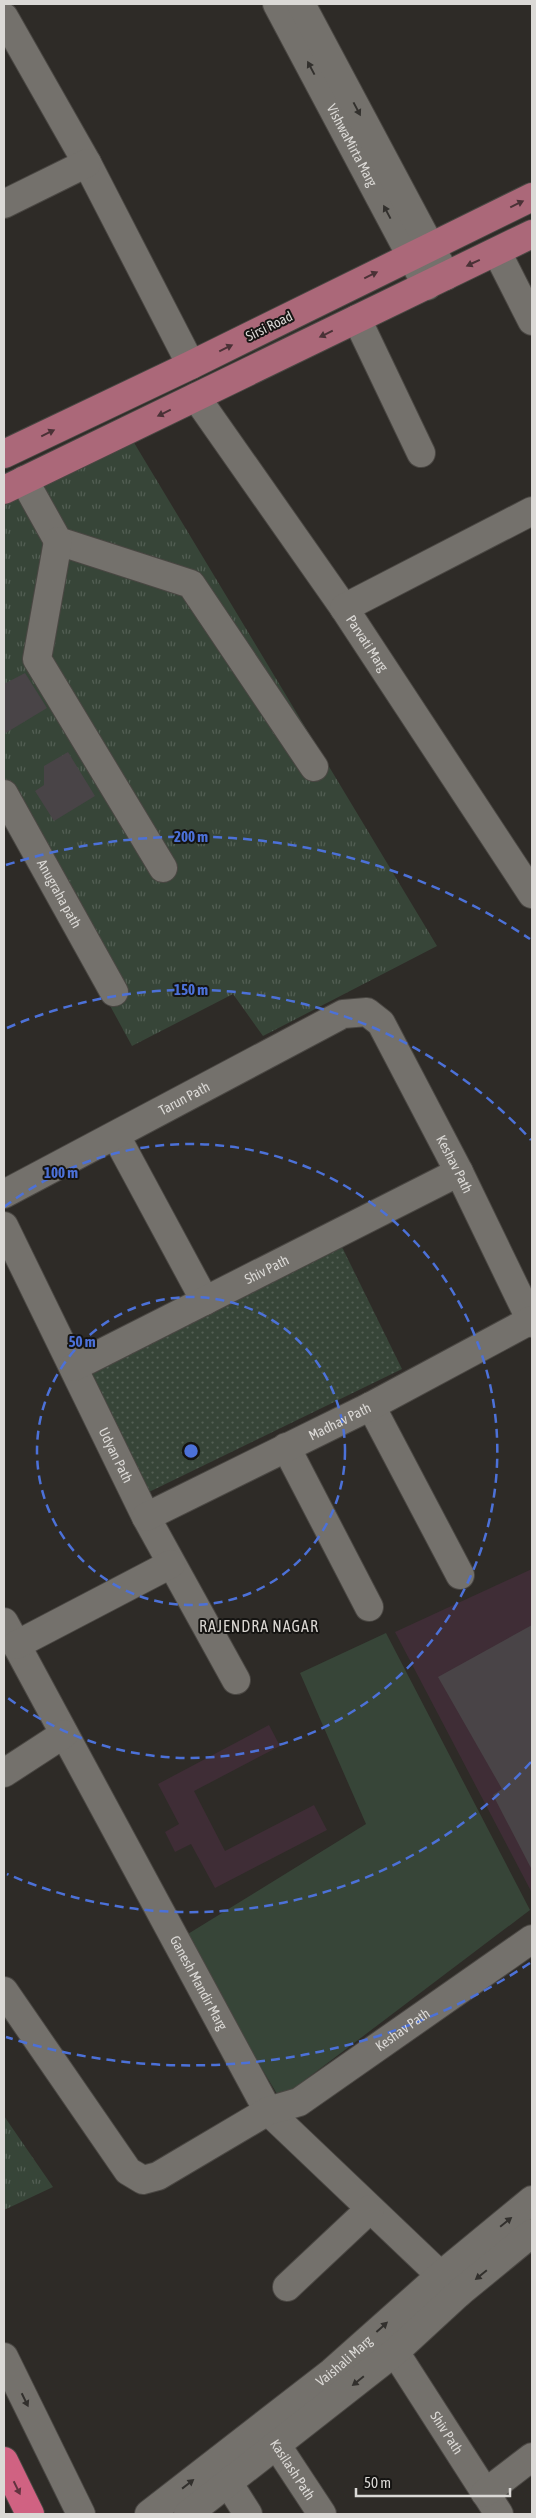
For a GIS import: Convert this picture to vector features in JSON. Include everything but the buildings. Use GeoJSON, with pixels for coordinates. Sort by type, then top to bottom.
{"type":"FeatureCollection","features":[{"type":"Feature","properties":{"kind":"highway"},"geometry":{"type":"LineString","coordinates":[[4,2461],[30,2514]]}},
{"type":"Feature","properties":{"kind":"main road","name":"Sirsi Road"},"geometry":{"type":"LineString","coordinates":[[4,454],[191,365],[532,197]]}},
{"type":"Feature","properties":{"kind":"main road"},"geometry":{"type":"LineString","coordinates":[[14,485],[532,234]]}},
{"type":"Feature","properties":{"kind":"street","name":"VishwaMirta Marg"},"geometry":{"type":"LineString","coordinates":[[277,4],[436,281]]}},
{"type":"Feature","properties":{"kind":"street","name":"VishwaMirta Marg"},"geometry":{"type":"LineString","coordinates":[[301,4],[420,251]]}},
{"type":"Feature","properties":{"kind":"street"},"geometry":{"type":"LineString","coordinates":[[4,17],[87,163],[191,365]]}},
{"type":"Feature","properties":{"kind":"street"},"geometry":{"type":"LineString","coordinates":[[4,204],[87,163]]}},
{"type":"Feature","properties":{"kind":"street"},"geometry":{"type":"LineString","coordinates":[[497,252],[532,321]]}},
{"type":"Feature","properties":{"kind":"street"},"geometry":{"type":"LineString","coordinates":[[357,319],[420,453]]}},
{"type":"Feature","properties":{"kind":"street","name":"Parvati Marg"},"geometry":{"type":"LineString","coordinates":[[196,397],[522,862],[532,894]]}},
{"type":"Feature","properties":{"kind":"street"},"geometry":{"type":"LineString","coordinates":[[14,485],[58,541],[191,584],[314,767]]}},
{"type":"Feature","properties":{"kind":"street"},"geometry":{"type":"LineString","coordinates":[[344,608],[532,511]]}},
{"type":"Feature","properties":{"kind":"street"},"geometry":{"type":"LineString","coordinates":[[58,541],[37,659],[163,868]]}},
{"type":"Feature","properties":{"kind":"street","name":"Anugraha path"},"geometry":{"type":"LineString","coordinates":[[4,794],[114,992]]}},
{"type":"Feature","properties":{"kind":"street","name":"Tarun Path"},"geometry":{"type":"LineString","coordinates":[[4,1194],[343,1014],[367,1012]]}},
{"type":"Feature","properties":{"kind":"street","name":"Keshav Path"},"geometry":{"type":"LineString","coordinates":[[367,1012],[381,1023],[459,1172],[531,1322]]}},
{"type":"Feature","properties":{"kind":"street"},"geometry":{"type":"LineString","coordinates":[[116,1136],[205,1301]]}},
{"type":"Feature","properties":{"kind":"street","name":"Shiv Path"},"geometry":{"type":"LineString","coordinates":[[74,1367],[459,1172]]}},
{"type":"Feature","properties":{"kind":"street","name":"Udyan Path"},"geometry":{"type":"LineString","coordinates":[[4,1226],[146,1517],[236,1680]]}},
{"type":"Feature","properties":{"kind":"street","name":"Madhav Path"},"geometry":{"type":"LineString","coordinates":[[146,1517],[371,1406],[531,1322]]}},
{"type":"Feature","properties":{"kind":"street"},"geometry":{"type":"LineString","coordinates":[[371,1406],[460,1575]]}},
{"type":"Feature","properties":{"kind":"street"},"geometry":{"type":"LineString","coordinates":[[286,1447],[369,1607]]}},
{"type":"Feature","properties":{"kind":"street"},"geometry":{"type":"LineString","coordinates":[[10,1634],[171,1564]]}},
{"type":"Feature","properties":{"kind":"street","name":"Ganesh Mandir Marg"},"geometry":{"type":"LineString","coordinates":[[10,1634],[268,2111],[450,2284]]}},
{"type":"Feature","properties":{"kind":"street"},"geometry":{"type":"LineString","coordinates":[[4,1773],[64,1734]]}},
{"type":"Feature","properties":{"kind":"street","name":"Keshav Path"},"geometry":{"type":"LineString","coordinates":[[4,1991],[128,2171],[143,2180],[158,2176],[268,2111],[300,2102],[532,1938]]}},
{"type":"Feature","properties":{"kind":"street","name":"Vaishali Marg"},"geometry":{"type":"LineString","coordinates":[[149,2514],[220,2475],[270,2436],[395,2352],[450,2284],[532,2200]]}},
{"type":"Feature","properties":{"kind":"street"},"geometry":{"type":"LineString","coordinates":[[287,2287],[370,2209]]}},
{"type":"Feature","properties":{"kind":"street","name":"Vaishali Marg"},"geometry":{"type":"LineString","coordinates":[[270,2436],[332,2372],[450,2284],[531,2237]]}},
{"type":"Feature","properties":{"kind":"street","name":"Shiv Path"},"geometry":{"type":"LineString","coordinates":[[395,2352],[492,2504]]}},
{"type":"Feature","properties":{"kind":"street"},"geometry":{"type":"LineString","coordinates":[[4,2357],[81,2514]]}},
{"type":"Feature","properties":{"kind":"street","name":"Kasilash Path"},"geometry":{"type":"LineString","coordinates":[[270,2436],[322,2514]]}},
{"type":"Feature","properties":{"kind":"street"},"geometry":{"type":"LineString","coordinates":[[492,2504],[532,2457]]}},
{"type":"Feature","properties":{"kind":"street"},"geometry":{"type":"LineString","coordinates":[[220,2475],[248,2514]]}},
{"type":"Feature","properties":{"kind":"street","name":"Vaishali Marg"},"geometry":{"type":"LineString","coordinates":[[188,2514],[220,2475]]}},
{"type":"Feature","properties":{"kind":"shaded area"},"geometry":{"type":"Polygon","coordinates":[[[532,1569],[532,1893],[395,1632],[532,1569]]]}},
{"type":"Feature","properties":{"kind":"shaded area"},"geometry":{"type":"Polygon","coordinates":[[[269,1725],[280,1746],[194,1791],[225,1851],[314,1805],[327,1830],[215,1888],[191,1844],[175,1852],[165,1832],[179,1824],[158,1784],[269,1725]]]}},
{"type":"Feature","properties":{"kind":"green space"},"geometry":{"type":"Polygon","coordinates":[[[133,441],[437,946],[263,1036],[233,994],[132,1046],[4,811],[4,505],[133,441]]]}},
{"type":"Feature","properties":{"kind":"green space"},"geometry":{"type":"Polygon","coordinates":[[[340,1243],[402,1369],[149,1492],[90,1369],[340,1243]]]}},
{"type":"Feature","properties":{"kind":"green space"},"geometry":{"type":"Polygon","coordinates":[[[386,1633],[530,1910],[280,2099],[183,1937],[366,1824],[300,1673],[386,1633]]]}},
{"type":"Feature","properties":{"kind":"green space"},"geometry":{"type":"Polygon","coordinates":[[[4,2116],[53,2187],[4,2210],[4,2116]]]}},
{"type":"Feature","properties":{"kind":"district","name":"RAJENDRA NAGAR"},"geometry":{"type":"Point","coordinates":[259,1626]}}]}
